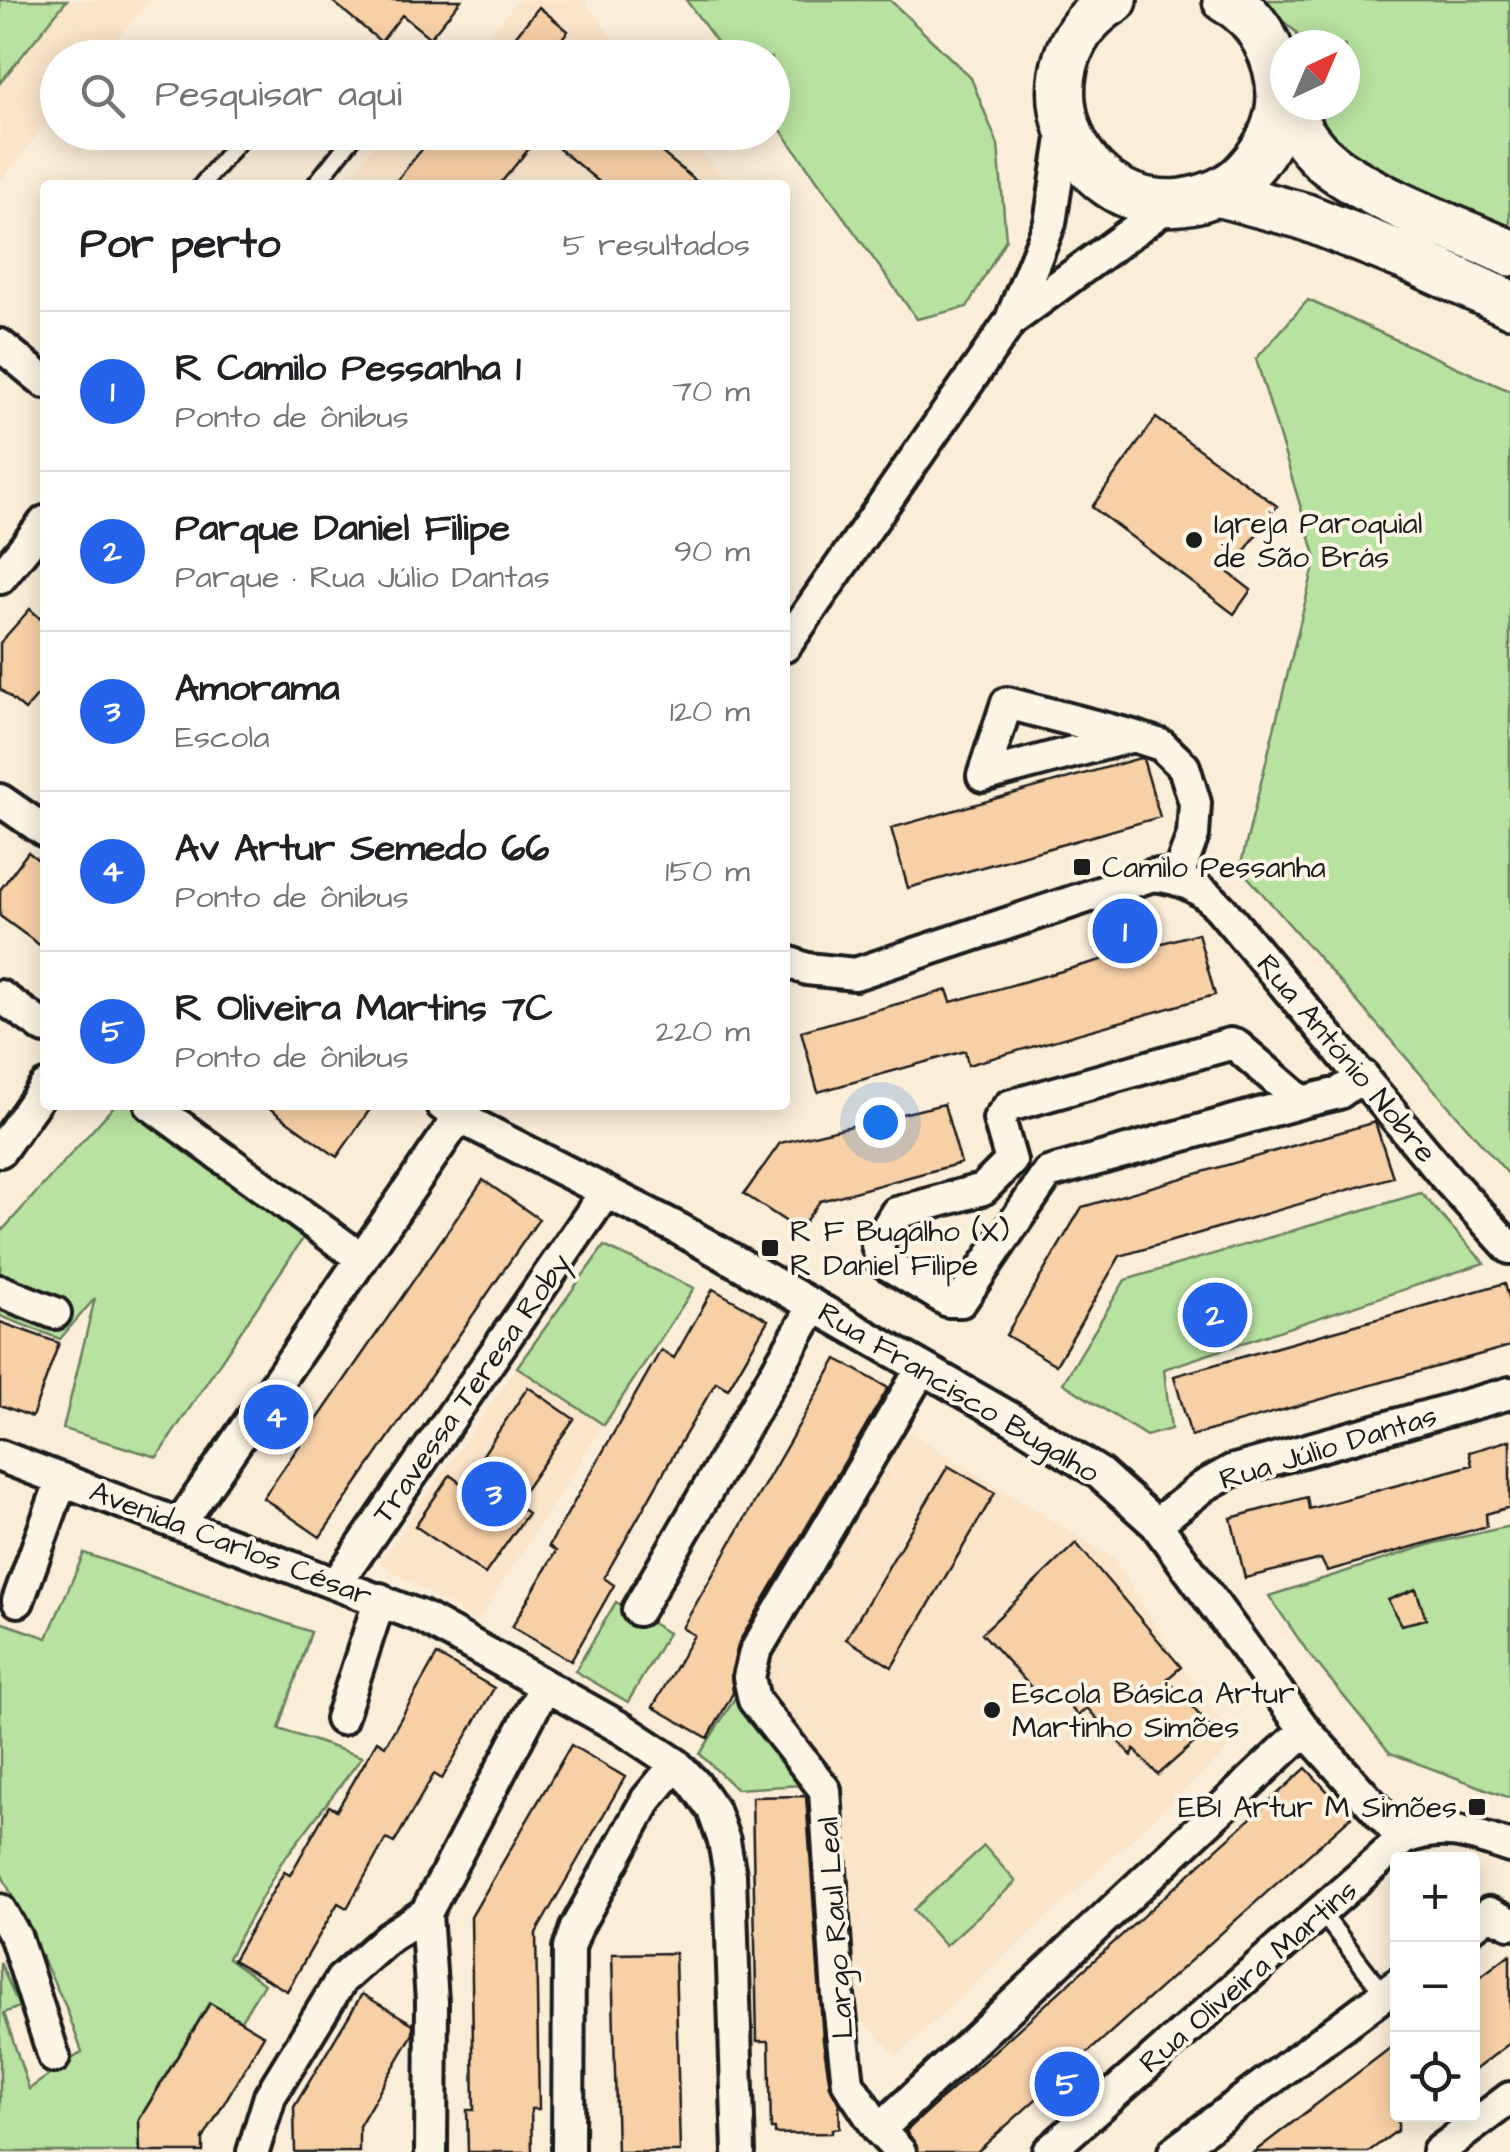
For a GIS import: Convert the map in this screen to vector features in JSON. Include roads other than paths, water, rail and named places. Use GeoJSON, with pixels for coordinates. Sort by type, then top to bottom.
{"type":"FeatureCollection","features":[{"type":"Feature","properties":{"kind":"main road"},"geometry":{"type":"LineString","coordinates":[[1114,0],[1080,30],[1066,57],[1060,88],[1065,125],[1080,156],[1105,182],[1136,198],[1170,204],[1218,193],[1242,176],[1262,154],[1276,120]]}},
{"type":"Feature","properties":{"kind":"main road"},"geometry":{"type":"LineString","coordinates":[[1226,0],[1258,28],[1270,51]]}},
{"type":"Feature","properties":{"kind":"main road"},"geometry":{"type":"LineString","coordinates":[[1293,120],[1322,158],[1359,185],[1510,253]]}},
{"type":"Feature","properties":{"kind":"main road"},"geometry":{"type":"LineString","coordinates":[[1218,193],[1303,216],[1510,304]]}},
{"type":"Feature","properties":{"kind":"street"},"geometry":{"type":"LineString","coordinates":[[790,639],[1010,322],[1050,223],[1065,125]]}},
{"type":"Feature","properties":{"kind":"street"},"geometry":{"type":"LineString","coordinates":[[1010,322],[1170,204]]}},
{"type":"Feature","properties":{"kind":"street"},"geometry":{"type":"LineString","coordinates":[[0,345],[40,378]]}},
{"type":"Feature","properties":{"kind":"street"},"geometry":{"type":"LineString","coordinates":[[0,578],[40,528]]}},
{"type":"Feature","properties":{"kind":"street"},"geometry":{"type":"LineString","coordinates":[[790,963],[808,969],[855,974],[1153,875],[1176,878],[1196,820],[1191,784],[1173,754],[1133,736]]}},
{"type":"Feature","properties":{"kind":"street"},"geometry":{"type":"LineString","coordinates":[[0,800],[40,828]]}},
{"type":"Feature","properties":{"kind":"street","name":"Rua António Nobre"},"geometry":{"type":"LineString","coordinates":[[1176,878],[1208,895],[1510,1248]]}},
{"type":"Feature","properties":{"kind":"street"},"geometry":{"type":"LineString","coordinates":[[0,996],[40,1024]]}},
{"type":"Feature","properties":{"kind":"street"},"geometry":{"type":"LineString","coordinates":[[1302,1102],[1230,1044],[1009,1106],[999,1118],[1012,1162],[1030,1172],[1048,1174],[1339,1093],[1363,1076]]}},
{"type":"Feature","properties":{"kind":"street"},"geometry":{"type":"LineString","coordinates":[[1236,1120],[1255,1098],[1266,1071]]}},
{"type":"Feature","properties":{"kind":"street"},"geometry":{"type":"LineString","coordinates":[[0,1150],[40,1094]]}},
{"type":"Feature","properties":{"kind":"street"},"geometry":{"type":"LineString","coordinates":[[158,1110],[362,1259]]}},
{"type":"Feature","properties":{"kind":"street"},"geometry":{"type":"LineString","coordinates":[[180,1524],[362,1259],[455,1110]]}},
{"type":"Feature","properties":{"kind":"street","name":"Rua Francisco Bugalho"},"geometry":{"type":"LineString","coordinates":[[458,1110],[678,1229],[1100,1473],[1156,1524],[1305,1730],[1403,1839]]}},
{"type":"Feature","properties":{"kind":"street"},"geometry":{"type":"LineString","coordinates":[[1012,1162],[983,1189],[896,1213],[877,1245],[882,1261],[948,1301],[962,1300],[1048,1174]]}},
{"type":"Feature","properties":{"kind":"street","name":"Travessa Teresa Roby"},"geometry":{"type":"LineString","coordinates":[[337,1583],[606,1193]]}},
{"type":"Feature","properties":{"kind":"street"},"geometry":{"type":"LineString","coordinates":[[0,1291],[54,1313]]}},
{"type":"Feature","properties":{"kind":"street"},"geometry":{"type":"LineString","coordinates":[[638,1610],[814,1306]]}},
{"type":"Feature","properties":{"kind":"street","name":"Largo Raul Leal"},"geometry":{"type":"LineString","coordinates":[[900,2152],[879,2130],[848,2083],[838,1996],[825,1790],[754,1700],[749,1677],[754,1652],[922,1368]]}},
{"type":"Feature","properties":{"kind":"street","name":"Rua Júlio Dantas"},"geometry":{"type":"LineString","coordinates":[[1156,1524],[1230,1471],[1510,1393]]}},
{"type":"Feature","properties":{"kind":"street","name":"Avenida Carlos César"},"geometry":{"type":"LineString","coordinates":[[0,1456],[380,1599],[460,1636],[640,1739],[676,1764],[712,1810],[724,1841],[730,1875],[739,2152]]}},
{"type":"Feature","properties":{"kind":"street"},"geometry":{"type":"LineString","coordinates":[[18,1601],[62,1479]]}},
{"type":"Feature","properties":{"kind":"street"},"geometry":{"type":"LineString","coordinates":[[341,1719],[380,1599]]}},
{"type":"Feature","properties":{"kind":"street"},"geometry":{"type":"LineString","coordinates":[[253,2152],[270,2096],[341,1980],[389,1937],[426,1913],[545,1686]]}},
{"type":"Feature","properties":{"kind":"street"},"geometry":{"type":"LineString","coordinates":[[879,2130],[1305,1730]]}},
{"type":"Feature","properties":{"kind":"street"},"geometry":{"type":"LineString","coordinates":[[568,2152],[569,1948],[576,1928],[648,1799],[676,1764]]}},
{"type":"Feature","properties":{"kind":"street"},"geometry":{"type":"LineString","coordinates":[[1403,1839],[1423,1830],[1443,1828],[1510,1847]]}},
{"type":"Feature","properties":{"kind":"street","name":"Rua Oliveira Martins"},"geometry":{"type":"LineString","coordinates":[[1048,2152],[1403,1839]]}},
{"type":"Feature","properties":{"kind":"street"},"geometry":{"type":"LineString","coordinates":[[0,1910],[16,1938],[54,2057]]}},
{"type":"Feature","properties":{"kind":"street"},"geometry":{"type":"LineString","coordinates":[[426,1913],[432,2002],[431,2152]]}},
{"type":"Feature","properties":{"kind":"street"},"geometry":{"type":"LineString","coordinates":[[1480,1921],[1490,1914],[1510,1923]]}},
{"type":"Feature","properties":{"kind":"street"},"geometry":{"type":"LineString","coordinates":[[1174,2152],[1390,1990]]}},
{"type":"Feature","properties":{"kind":"street"},"geometry":{"type":"LineString","coordinates":[[1438,2152],[1510,2098]]}},
{"type":"Feature","properties":{"kind":"lane"},"geometry":{"type":"LineString","coordinates":[[206,180],[231,150]]}},
{"type":"Feature","properties":{"kind":"lane"},"geometry":{"type":"LineString","coordinates":[[319,180],[343,150]]}},
{"type":"Feature","properties":{"kind":"lane"},"geometry":{"type":"LineString","coordinates":[[1321,1912],[1390,1988]]}},
{"type":"Feature","properties":{"kind":"place","name":"Igreja Paroquial de São Brás"},"geometry":{"type":"Point","coordinates":[1194,540]}},
{"type":"Feature","properties":{"kind":"place","name":"Camilo Pessanha"},"geometry":{"type":"Point","coordinates":[1082,867]}},
{"type":"Feature","properties":{"kind":"place","name":"R Camilo Pessanha 1"},"geometry":{"type":"Point","coordinates":[1125,931]}},
{"type":"Feature","properties":{"kind":"place","name":"R F Bugalho (X) R Daniel Filipe"},"geometry":{"type":"Point","coordinates":[770,1248]}},
{"type":"Feature","properties":{"kind":"place","name":"Parque Daniel Filipe"},"geometry":{"type":"Point","coordinates":[1215,1315]}},
{"type":"Feature","properties":{"kind":"place","name":"Av Artur Semedo 66"},"geometry":{"type":"Point","coordinates":[276,1417]}},
{"type":"Feature","properties":{"kind":"place","name":"Amorama"},"geometry":{"type":"Point","coordinates":[494,1494]}},
{"type":"Feature","properties":{"kind":"place","name":"Escola Básica Artur Martinho Simões"},"geometry":{"type":"Point","coordinates":[992,1710]}},
{"type":"Feature","properties":{"kind":"place","name":"EB1 Artur M Simões"},"geometry":{"type":"Point","coordinates":[1477,1807]}},
{"type":"Feature","properties":{"kind":"place","name":"R Oliveira Martins 7C"},"geometry":{"type":"Point","coordinates":[1067,2084]}}]}
